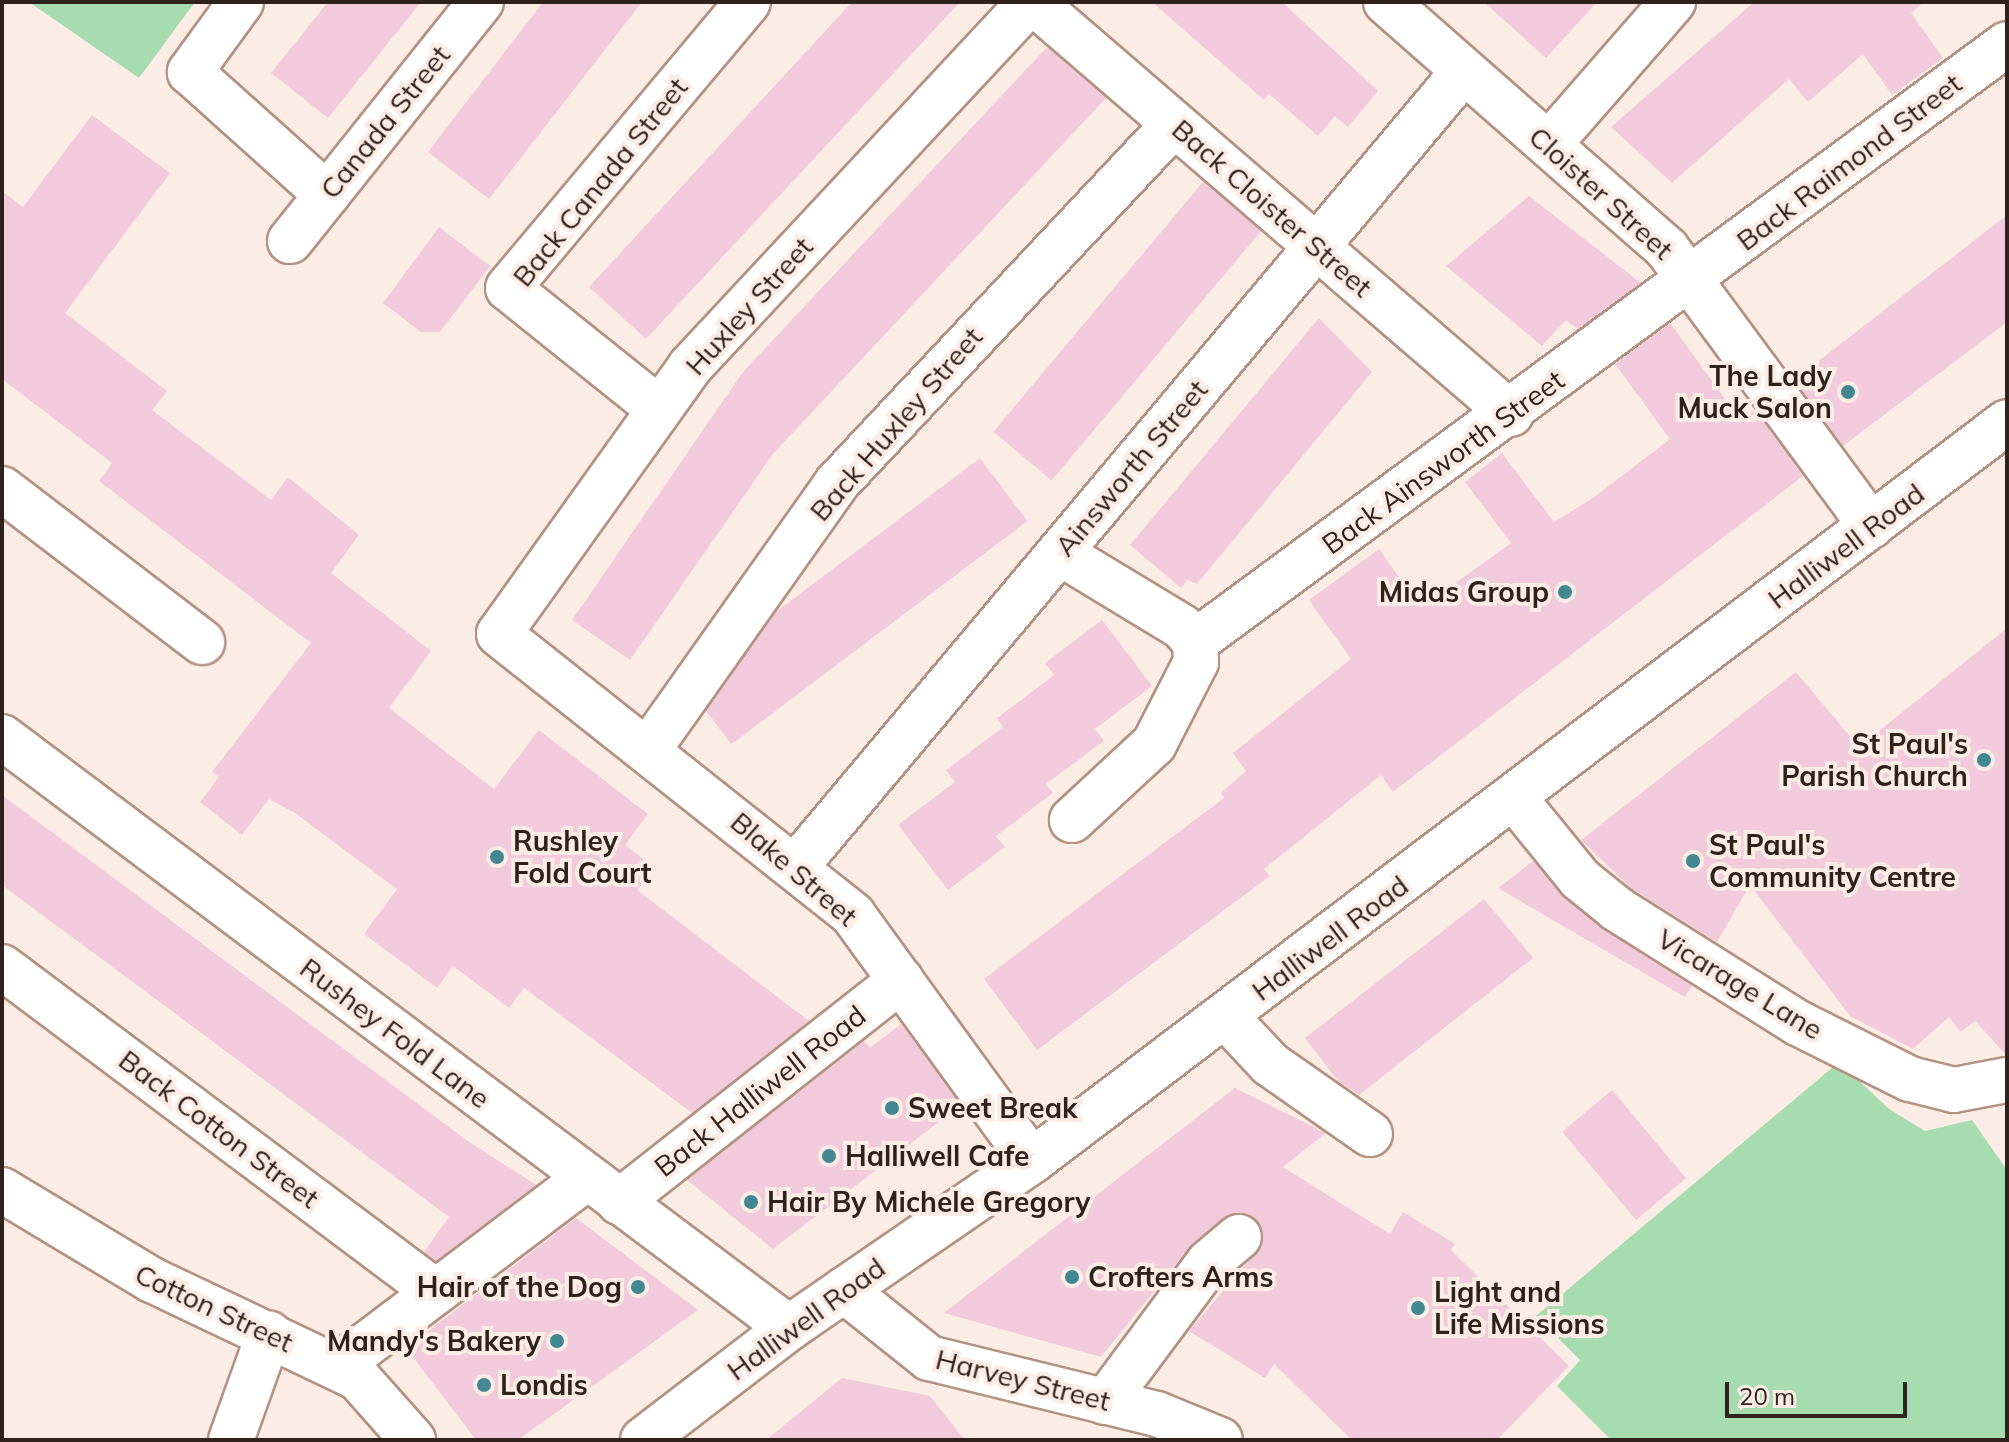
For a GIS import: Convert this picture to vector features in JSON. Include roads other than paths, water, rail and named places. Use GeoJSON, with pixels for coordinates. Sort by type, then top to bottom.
{"type":"FeatureCollection","features":[{"type":"Feature","properties":{"kind":"street"},"geometry":{"type":"LineString","coordinates":[[241,2],[190,72],[327,195]]}},
{"type":"Feature","properties":{"kind":"street","name":"Canada Street"},"geometry":{"type":"LineString","coordinates":[[290,241],[481,2]]}},
{"type":"Feature","properties":{"kind":"street","name":"Back Canada Street"},"geometry":{"type":"LineString","coordinates":[[659,409],[508,288],[748,2]]}},
{"type":"Feature","properties":{"kind":"street","name":"Huxley Street"},"geometry":{"type":"LineString","coordinates":[[499,634],[659,409],[1032,2]]}},
{"type":"Feature","properties":{"kind":"street","name":"Back Cloister Street"},"geometry":{"type":"LineString","coordinates":[[1032,2],[1511,414]]}},
{"type":"Feature","properties":{"kind":"street","name":"Cloister Street"},"geometry":{"type":"LineString","coordinates":[[1386,2],[1667,249],[1871,526]]}},
{"type":"Feature","properties":{"kind":"street"},"geometry":{"type":"LineString","coordinates":[[1549,144],[1673,2]]}},
{"type":"Feature","properties":{"kind":"street","name":"Back Raimond Street"},"geometry":{"type":"LineString","coordinates":[[1690,279],[2007,44]]}},
{"type":"Feature","properties":{"kind":"street","name":"Ainsworth Street"},"geometry":{"type":"LineString","coordinates":[[797,865],[1464,71]]}},
{"type":"Feature","properties":{"kind":"street","name":"Back Huxley Street"},"geometry":{"type":"LineString","coordinates":[[648,750],[836,484],[1174,124]]}},
{"type":"Feature","properties":{"kind":"street","name":"Back Ainsworth Street"},"geometry":{"type":"LineString","coordinates":[[1195,642],[1511,414],[1690,279]]}},
{"type":"Feature","properties":{"kind":"street","name":"Halliwell Road"},"geometry":{"type":"LineString","coordinates":[[643,1440],[789,1328],[1032,1161],[1515,799],[2007,422]]}},
{"type":"Feature","properties":{"kind":"street"},"geometry":{"type":"LineString","coordinates":[[2,489],[202,642]]}},
{"type":"Feature","properties":{"kind":"street"},"geometry":{"type":"LineString","coordinates":[[1060,553],[1182,627],[1195,642],[1196,662],[1154,744],[1072,820]]}},
{"type":"Feature","properties":{"kind":"street","name":"Blake Street"},"geometry":{"type":"LineString","coordinates":[[499,634],[797,865],[853,915],[1032,1161]]}},
{"type":"Feature","properties":{"kind":"street","name":"Rushey Fold Lane"},"geometry":{"type":"LineString","coordinates":[[2,737],[789,1328]]}},
{"type":"Feature","properties":{"kind":"street","name":"Vicarage Lane"},"geometry":{"type":"LineString","coordinates":[[1515,799],[1580,879],[1617,909],[1798,1023],[1910,1079],[1954,1090],[2007,1080]]}},
{"type":"Feature","properties":{"kind":"street","name":"Back Cotton Street"},"geometry":{"type":"LineString","coordinates":[[2,967],[436,1292]]}},
{"type":"Feature","properties":{"kind":"street","name":"Back Halliwell Road"},"geometry":{"type":"LineString","coordinates":[[338,1366],[436,1292],[603,1190],[901,980]]}},
{"type":"Feature","properties":{"kind":"street"},"geometry":{"type":"LineString","coordinates":[[1225,1016],[1270,1064],[1370,1134]]}},
{"type":"Feature","properties":{"kind":"street","name":"Cotton Street"},"geometry":{"type":"LineString","coordinates":[[2,1190],[152,1280],[338,1366],[374,1391],[413,1440]]}},
{"type":"Feature","properties":{"kind":"street"},"geometry":{"type":"LineString","coordinates":[[1105,1402],[1209,1262],[1239,1237]]}},
{"type":"Feature","properties":{"kind":"street","name":"Harvey Street"},"geometry":{"type":"LineString","coordinates":[[844,1290],[929,1358],[1105,1402],[1143,1427],[1220,1440]]}},
{"type":"Feature","properties":{"kind":"street"},"geometry":{"type":"LineString","coordinates":[[231,1440],[269,1334]]}},
{"type":"Feature","properties":{"kind":"place","name":"The Lady Muck Salon"},"geometry":{"type":"Point","coordinates":[1848,392]}},
{"type":"Feature","properties":{"kind":"place","name":"Midas Group"},"geometry":{"type":"Point","coordinates":[1565,592]}},
{"type":"Feature","properties":{"kind":"place","name":"St Paul's Parish Church"},"geometry":{"type":"Point","coordinates":[1984,760]}},
{"type":"Feature","properties":{"kind":"place","name":"Rushley Fold Court"},"geometry":{"type":"Point","coordinates":[497,857]}},
{"type":"Feature","properties":{"kind":"place","name":"St Paul's Community Centre"},"geometry":{"type":"Point","coordinates":[1693,861]}},
{"type":"Feature","properties":{"kind":"place","name":"Sweet Break"},"geometry":{"type":"Point","coordinates":[892,1108]}},
{"type":"Feature","properties":{"kind":"place","name":"Halliwell Cafe"},"geometry":{"type":"Point","coordinates":[829,1156]}},
{"type":"Feature","properties":{"kind":"place","name":"Hair By Michele Gregory"},"geometry":{"type":"Point","coordinates":[751,1202]}},
{"type":"Feature","properties":{"kind":"place","name":"Crofters Arms"},"geometry":{"type":"Point","coordinates":[1072,1277]}},
{"type":"Feature","properties":{"kind":"place","name":"Hair of the Dog"},"geometry":{"type":"Point","coordinates":[638,1287]}},
{"type":"Feature","properties":{"kind":"place","name":"Light and Life Missions"},"geometry":{"type":"Point","coordinates":[1418,1308]}},
{"type":"Feature","properties":{"kind":"place","name":"Mandy's Bakery"},"geometry":{"type":"Point","coordinates":[557,1341]}},
{"type":"Feature","properties":{"kind":"place","name":"Londis"},"geometry":{"type":"Point","coordinates":[484,1385]}}]}
